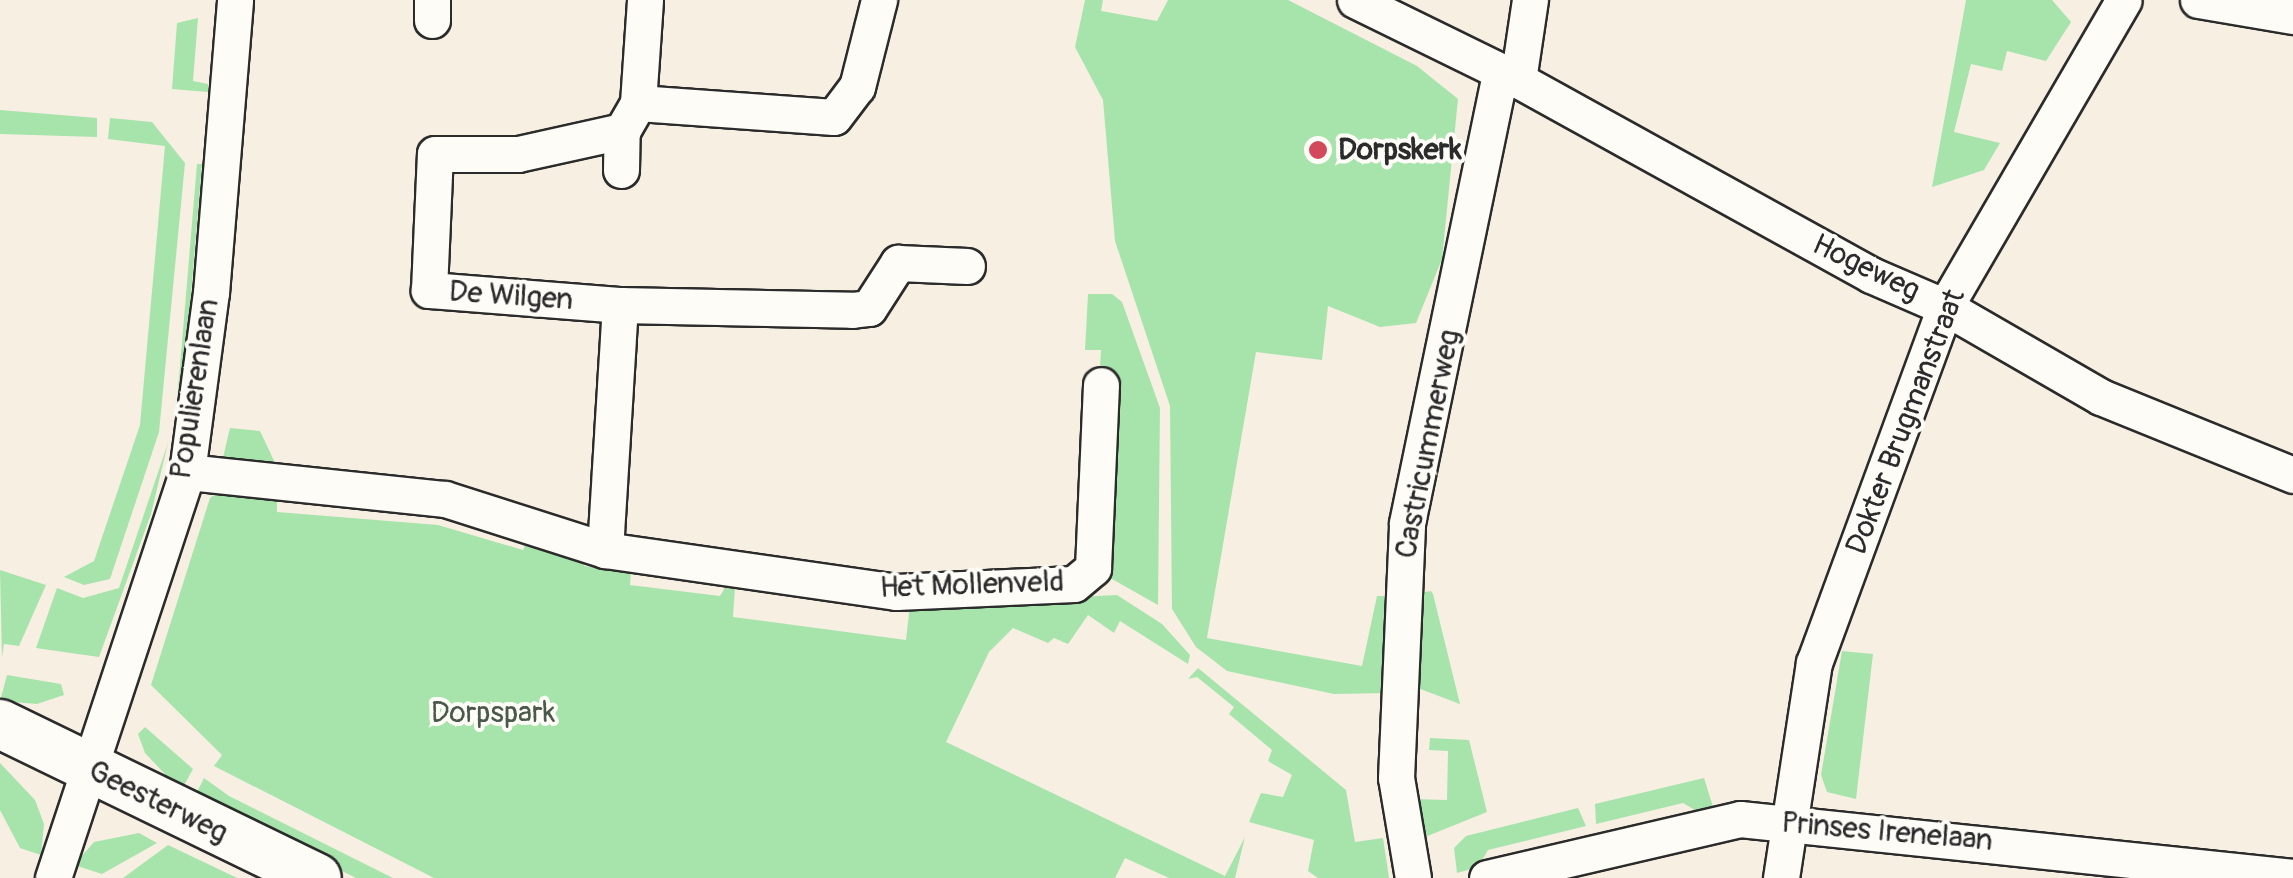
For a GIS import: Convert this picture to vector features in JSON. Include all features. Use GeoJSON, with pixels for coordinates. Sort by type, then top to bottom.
{"type":"FeatureCollection","features":[{"type":"Feature","properties":{"kind":"main road","name":"Geesterweg"},"geometry":{"type":"LineString","coordinates":[[0,724],[317,878]]}},
{"type":"Feature","properties":{"kind":"street","name":"Populierenlaan"},"geometry":{"type":"LineString","coordinates":[[53,878],[187,472],[211,293],[234,0]]}},
{"type":"Feature","properties":{"kind":"street"},"geometry":{"type":"LineString","coordinates":[[621,170],[645,0]]}},
{"type":"Feature","properties":{"kind":"street","name":"De Wilgen"},"geometry":{"type":"LineString","coordinates":[[620,304],[429,290],[435,154],[518,154],[630,117],[834,117],[857,87],[879,0]]}},
{"type":"Feature","properties":{"kind":"street","name":"Hogeweg"},"geometry":{"type":"LineString","coordinates":[[1355,0],[1509,76],[1871,275],[1945,307],[2101,397],[2293,475]]}},
{"type":"Feature","properties":{"kind":"street","name":"Castricummerweg"},"geometry":{"type":"LineString","coordinates":[[1413,878],[1396,778],[1407,523],[1509,76],[1530,0]]}},
{"type":"Feature","properties":{"kind":"street","name":"Dokter Brugmanstraat"},"geometry":{"type":"LineString","coordinates":[[1781,878],[1814,663],[1945,307],[2124,0]]}},
{"type":"Feature","properties":{"kind":"street"},"geometry":{"type":"LineString","coordinates":[[2198,0],[2293,16]]}},
{"type":"Feature","properties":{"kind":"street"},"geometry":{"type":"LineString","coordinates":[[605,550],[620,304],[852,310],[869,308],[898,263],[968,266]]}},
{"type":"Feature","properties":{"kind":"street","name":"Het Mollenveld"},"geometry":{"type":"LineString","coordinates":[[187,472],[445,499],[605,550],[896,592],[1074,584],[1093,568],[1101,385]]}},
{"type":"Feature","properties":{"kind":"street","name":"Prinses Irenelaan"},"geometry":{"type":"LineString","coordinates":[[1487,878],[1707,822],[1788,823],[2293,877]]}},
{"type":"Feature","properties":{"kind":"green space"},"geometry":{"type":"Polygon","coordinates":[[[1085,0],[1103,0],[1101,11],[1157,21],[1168,0],[1288,0],[1417,66],[1458,99],[1442,259],[1416,323],[1380,327],[1328,306],[1322,360],[1256,352],[1207,638],[1362,666],[1377,596],[1384,596],[1388,693],[1334,694],[1227,671],[1196,647],[1172,609],[1170,406],[1115,241],[1103,100],[1075,47],[1085,0]]]}},
{"type":"Feature","properties":{"kind":"green space"},"geometry":{"type":"Polygon","coordinates":[[[1966,0],[2052,0],[2071,22],[2046,61],[2007,51],[2002,71],[1971,64],[1954,132],[2000,143],[1984,170],[1932,187],[1966,0]]]}},
{"type":"Feature","properties":{"kind":"green space"},"geometry":{"type":"Polygon","coordinates":[[[198,18],[193,81],[208,84],[208,92],[172,89],[177,23],[198,18]]]}},
{"type":"Feature","properties":{"kind":"green space"},"geometry":{"type":"Polygon","coordinates":[[[0,110],[97,118],[97,137],[0,134],[0,110]]]}},
{"type":"Feature","properties":{"kind":"green space"},"geometry":{"type":"Polygon","coordinates":[[[110,118],[152,122],[185,163],[159,432],[110,579],[84,585],[64,577],[94,561],[140,425],[165,146],[108,139],[110,118]]]}},
{"type":"Feature","properties":{"kind":"green space"},"geometry":{"type":"Polygon","coordinates":[[[197,164],[202,164],[182,401],[174,437],[197,164]]]}},
{"type":"Feature","properties":{"kind":"green space"},"geometry":{"type":"Polygon","coordinates":[[[1088,294],[1112,294],[1122,302],[1160,408],[1158,605],[1105,575],[1105,368],[1100,367],[1101,350],[1085,350],[1088,294]]]}},
{"type":"Feature","properties":{"kind":"green space"},"geometry":{"type":"Polygon","coordinates":[[[230,428],[260,431],[277,467],[222,462],[230,428]]]}},
{"type":"Feature","properties":{"kind":"green space"},"geometry":{"type":"Polygon","coordinates":[[[168,443],[151,514],[99,657],[36,648],[57,588],[83,598],[119,588],[168,443]]]}},
{"type":"Feature","properties":{"kind":"green space","name":"Dorpspark"},"geometry":{"type":"Polygon","coordinates":[[[220,491],[277,495],[277,512],[438,525],[523,550],[527,540],[582,555],[584,566],[631,572],[630,585],[720,596],[729,581],[735,587],[733,617],[906,640],[910,605],[1117,595],[1162,624],[1190,655],[1188,664],[1120,621],[1114,633],[1088,615],[1068,644],[1054,638],[1048,643],[1013,628],[989,652],[946,742],[1225,876],[1245,837],[1235,878],[1169,878],[1125,858],[1115,878],[434,878],[214,766],[222,755],[151,685],[210,498],[220,491]]]}},
{"type":"Feature","properties":{"kind":"green space"},"geometry":{"type":"Polygon","coordinates":[[[0,570],[46,585],[19,646],[4,644],[2,657],[0,570]]]}},
{"type":"Feature","properties":{"kind":"green space"},"geometry":{"type":"Polygon","coordinates":[[[1431,591],[1460,704],[1415,687],[1418,593],[1431,591]]]}},
{"type":"Feature","properties":{"kind":"green space"},"geometry":{"type":"Polygon","coordinates":[[[1842,651],[1873,654],[1856,799],[1827,792],[1821,775],[1842,651]]]}},
{"type":"Feature","properties":{"kind":"green space"},"geometry":{"type":"Polygon","coordinates":[[[1198,668],[1346,790],[1355,842],[1383,838],[1389,878],[1318,878],[1308,871],[1314,840],[1249,822],[1261,793],[1283,797],[1292,775],[1268,761],[1272,750],[1229,714],[1234,707],[1197,677],[1188,679],[1198,668]]]}},
{"type":"Feature","properties":{"kind":"green space"},"geometry":{"type":"Polygon","coordinates":[[[7,675],[61,684],[64,695],[37,704],[0,701],[7,675]]]}},
{"type":"Feature","properties":{"kind":"green space"},"geometry":{"type":"Polygon","coordinates":[[[145,727],[193,769],[181,791],[145,753],[138,734],[145,727]]]}},
{"type":"Feature","properties":{"kind":"green space"},"geometry":{"type":"Polygon","coordinates":[[[1430,738],[1469,740],[1487,812],[1420,839],[1412,799],[1447,800],[1448,751],[1429,750],[1430,738]]]}},
{"type":"Feature","properties":{"kind":"green space"},"geometry":{"type":"Polygon","coordinates":[[[0,763],[35,800],[44,824],[41,855],[20,848],[0,810],[0,763]]]}},
{"type":"Feature","properties":{"kind":"green space"},"geometry":{"type":"Polygon","coordinates":[[[204,778],[229,796],[393,878],[356,878],[194,798],[204,778]]]}},
{"type":"Feature","properties":{"kind":"green space"},"geometry":{"type":"Polygon","coordinates":[[[1704,778],[1714,810],[1700,813],[1683,803],[1596,824],[1595,804],[1704,778]]]}},
{"type":"Feature","properties":{"kind":"green space"},"geometry":{"type":"Polygon","coordinates":[[[1578,808],[1586,826],[1488,850],[1478,867],[1457,873],[1454,848],[1466,836],[1578,808]]]}},
{"type":"Feature","properties":{"kind":"green space"},"geometry":{"type":"Polygon","coordinates":[[[139,833],[157,843],[102,874],[74,865],[94,842],[139,833]]]}},
{"type":"Feature","properties":{"kind":"green space"},"geometry":{"type":"Polygon","coordinates":[[[168,845],[235,877],[238,878],[123,878],[168,845]]]}},
{"type":"Feature","properties":{"kind":"place","name":"Dorpskerk"},"geometry":{"type":"Point","coordinates":[1318,150]}}]}
